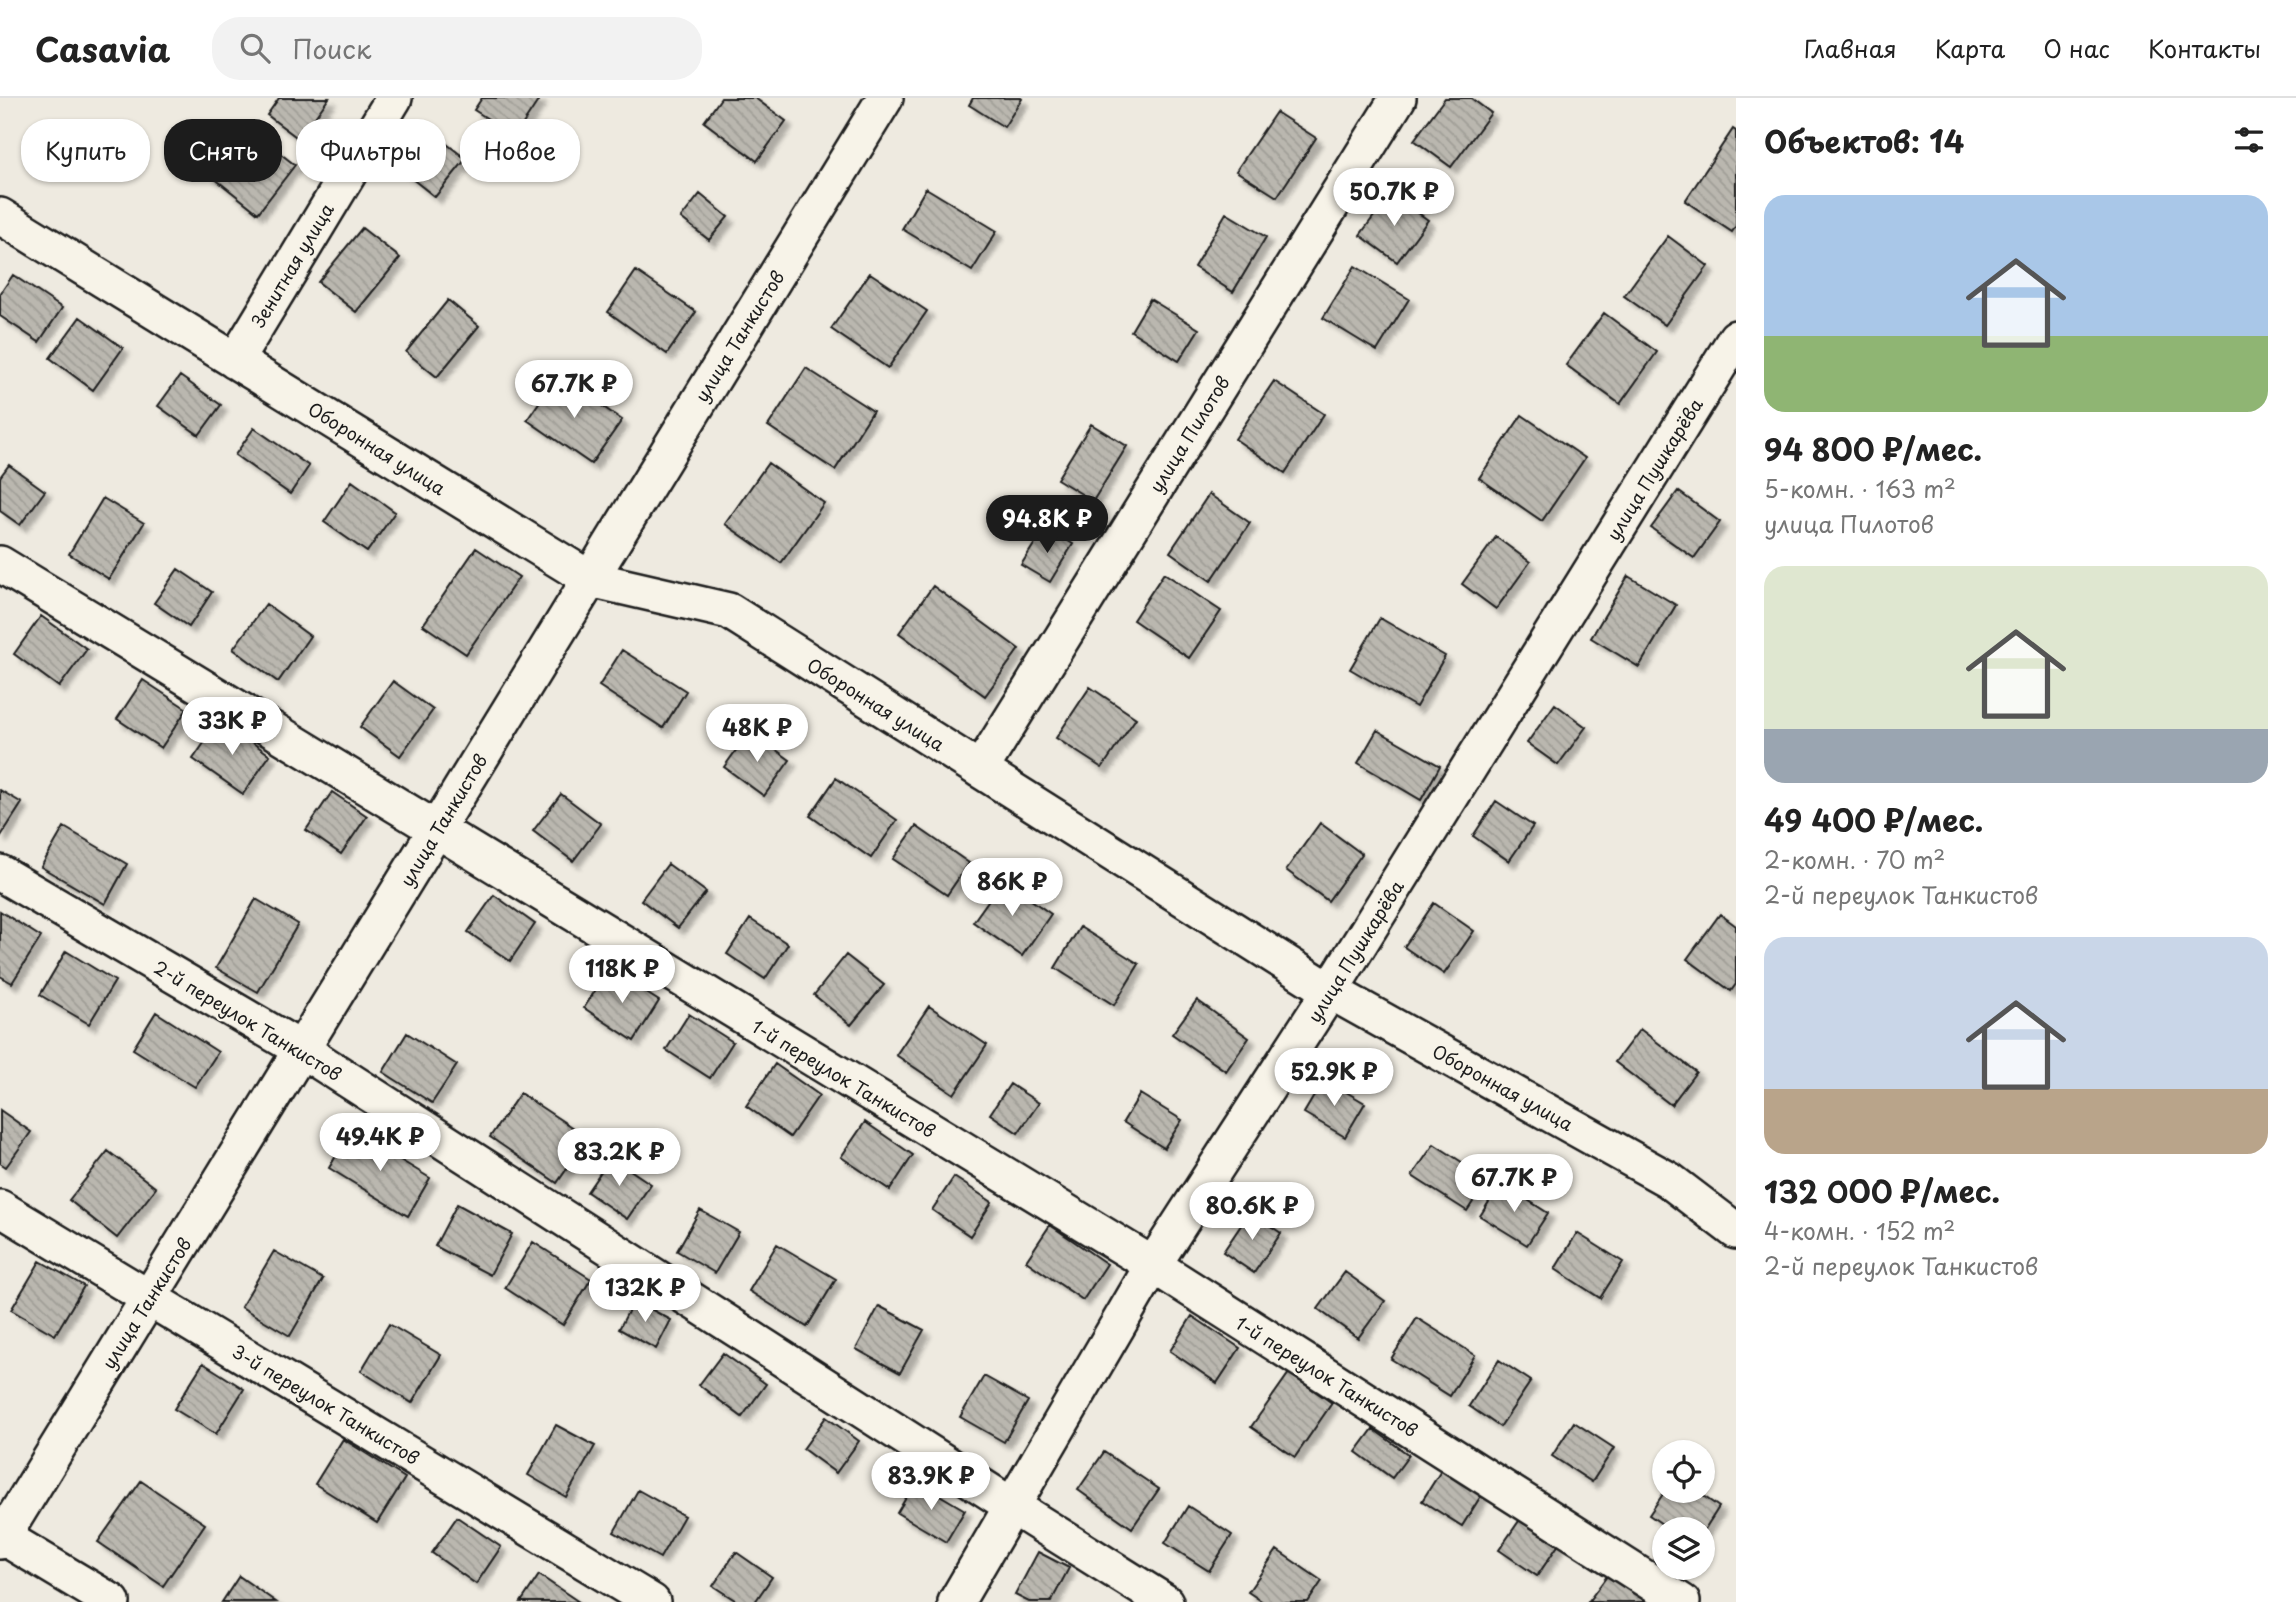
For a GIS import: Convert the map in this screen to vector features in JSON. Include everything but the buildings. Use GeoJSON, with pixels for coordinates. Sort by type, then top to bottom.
{"type":"FeatureCollection","features":[{"type":"Feature","properties":{"kind":"street","name":"Зенитная улица"},"geometry":{"type":"LineString","coordinates":[[235,361],[394,98]]}},
{"type":"Feature","properties":{"kind":"street","name":"улица Танкистов"},"geometry":{"type":"LineString","coordinates":[[1,1538],[885,98]]}},
{"type":"Feature","properties":{"kind":"street","name":"улица Пилотов"},"geometry":{"type":"LineString","coordinates":[[980,770],[1398,98]]}},
{"type":"Feature","properties":{"kind":"street","name":"Оборонная улица"},"geometry":{"type":"LineString","coordinates":[[0,216],[590,579],[729,611],[1330,991],[1669,1180],[1736,1231]]}},
{"type":"Feature","properties":{"kind":"street","name":"улица Пушкарёва"},"geometry":{"type":"LineString","coordinates":[[956,1602],[1153,1265],[1330,991],[1736,338]]}},
{"type":"Feature","properties":{"kind":"street","name":"1-й переулок Танкистов"},"geometry":{"type":"LineString","coordinates":[[0,564],[1153,1265],[1682,1602]]}},
{"type":"Feature","properties":{"kind":"street","name":"2-й переулок Танкистов"},"geometry":{"type":"LineString","coordinates":[[0,873],[302,1050],[1165,1602]]}},
{"type":"Feature","properties":{"kind":"street","name":"3-й переулок Танкистов"},"geometry":{"type":"LineString","coordinates":[[0,1208],[652,1602]]}},
{"type":"Feature","properties":{"kind":"street"},"geometry":{"type":"LineString","coordinates":[[1,1538],[112,1602]]}}]}
